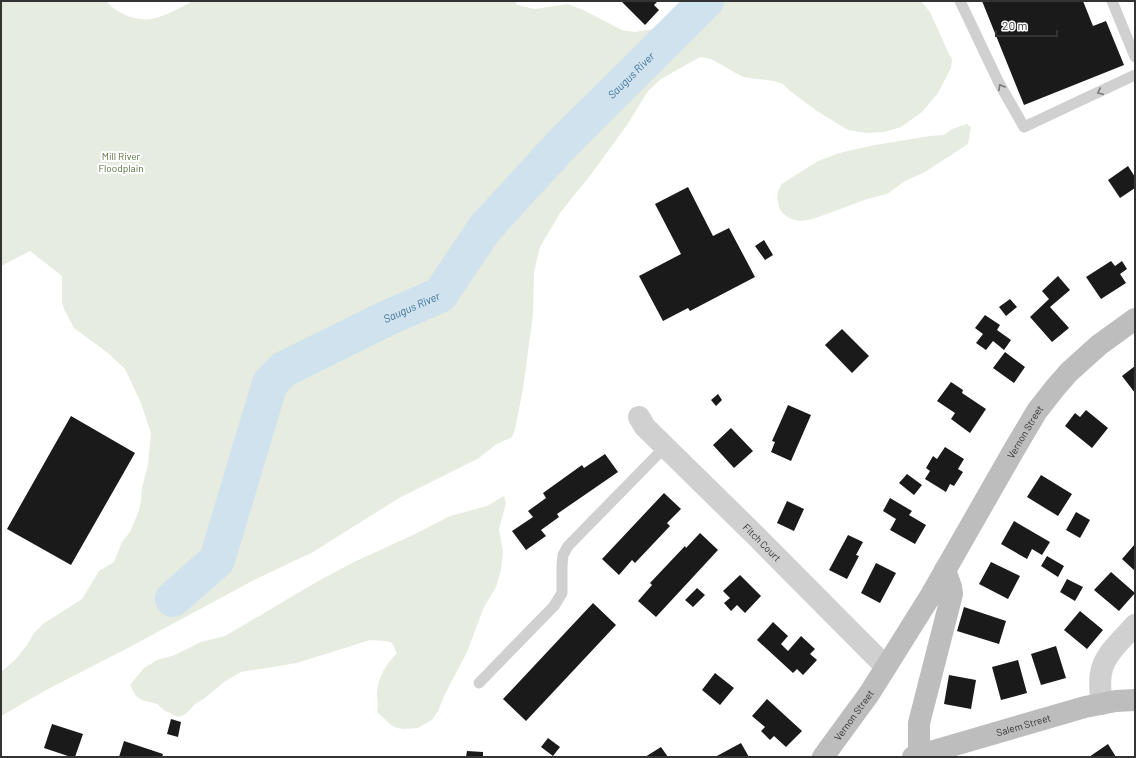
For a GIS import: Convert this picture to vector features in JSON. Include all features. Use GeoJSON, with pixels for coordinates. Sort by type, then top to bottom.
{"type":"FeatureCollection","features":[{"type":"Feature","properties":{"kind":"main road","name":"Vernon Street"},"geometry":{"type":"LineString","coordinates":[[823,757],[866,699],[886,667],[945,570],[1015,448],[1046,400],[1069,372],[1084,358],[1099,345],[1135,319]]}},
{"type":"Feature","properties":{"kind":"main road"},"geometry":{"type":"LineString","coordinates":[[916,756],[918,726],[952,594],[945,570]]}},
{"type":"Feature","properties":{"kind":"main road","name":"Salem Street"},"geometry":{"type":"LineString","coordinates":[[916,756],[1034,721],[1101,704],[1116,701],[1135,700]]}},
{"type":"Feature","properties":{"kind":"street","name":"Fitch Court"},"geometry":{"type":"LineString","coordinates":[[638,418],[644,427],[758,537],[886,667]]}},
{"type":"Feature","properties":{"kind":"street"},"geometry":{"type":"LineString","coordinates":[[1101,704],[1101,674],[1104,663],[1107,657],[1135,625]]}},
{"type":"Feature","properties":{"kind":"lane"},"geometry":{"type":"LineString","coordinates":[[960,1],[998,83],[1024,127],[1135,75]]}},
{"type":"Feature","properties":{"kind":"lane"},"geometry":{"type":"LineString","coordinates":[[1112,1],[1135,57]]}},
{"type":"Feature","properties":{"kind":"lane"},"geometry":{"type":"LineString","coordinates":[[479,683],[560,598],[562,592],[563,555],[568,546],[665,447]]}},
{"type":"Feature","properties":{"kind":"green space","name":"Mill River Floodplain"},"geometry":{"type":"Polygon","coordinates":[[[1,1],[106,1],[123,14],[130,17],[137,19],[152,19],[176,10],[193,1],[515,1],[517,5],[535,9],[568,4],[622,30],[635,32],[653,29],[663,24],[693,1],[921,1],[930,12],[952,59],[951,68],[938,93],[922,112],[901,127],[884,132],[867,133],[848,130],[817,111],[783,84],[774,81],[743,77],[711,59],[700,57],[661,79],[648,91],[627,125],[592,173],[560,213],[540,247],[534,272],[533,314],[523,389],[512,437],[495,445],[479,458],[399,498],[313,552],[254,580],[48,689],[1,716],[1,672],[16,659],[34,633],[43,624],[82,599],[99,571],[114,562],[122,542],[130,532],[141,502],[142,488],[148,465],[151,433],[141,403],[125,369],[108,353],[74,328],[62,302],[62,276],[30,251],[1,266],[1,1]]]}},
{"type":"Feature","properties":{"kind":"green space"},"geometry":{"type":"Polygon","coordinates":[[[967,124],[971,127],[968,144],[925,172],[905,181],[887,194],[867,199],[813,219],[800,221],[791,219],[780,210],[777,198],[778,191],[782,184],[816,162],[839,153],[875,145],[944,135],[952,129],[967,124]]]}},
{"type":"Feature","properties":{"kind":"green space"},"geometry":{"type":"Polygon","coordinates":[[[504,496],[506,503],[499,529],[503,552],[501,570],[496,587],[484,607],[467,652],[444,696],[438,711],[432,720],[418,728],[397,728],[391,725],[377,712],[377,693],[381,676],[386,666],[397,653],[392,643],[386,641],[370,640],[297,663],[241,672],[224,682],[205,698],[195,704],[186,714],[178,717],[164,710],[157,704],[142,700],[136,696],[130,685],[144,668],[157,660],[175,655],[201,642],[225,636],[320,580],[354,562],[450,516],[487,506],[504,496]]]}},
{"type":"Feature","properties":{"kind":"building"},"geometry":{"type":"Polygon","coordinates":[[[621,1],[658,1],[654,5],[659,10],[645,25],[621,1]]]}},
{"type":"Feature","properties":{"kind":"building"},"geometry":{"type":"Polygon","coordinates":[[[982,1],[1083,1],[1093,26],[1106,21],[1124,65],[1024,105],[982,1]]]}},
{"type":"Feature","properties":{"kind":"building"},"geometry":{"type":"Polygon","coordinates":[[[1128,166],[1135,177],[1135,188],[1120,198],[1108,180],[1128,166]]]}},
{"type":"Feature","properties":{"kind":"building"},"geometry":{"type":"Polygon","coordinates":[[[688,187],[713,236],[729,228],[755,277],[690,311],[688,308],[663,321],[639,276],[681,254],[655,204],[688,187]]]}},
{"type":"Feature","properties":{"kind":"building"},"geometry":{"type":"Polygon","coordinates":[[[764,240],[773,255],[765,260],[755,246],[764,240]]]}},
{"type":"Feature","properties":{"kind":"building"},"geometry":{"type":"Polygon","coordinates":[[[1111,261],[1115,266],[1122,261],[1127,269],[1120,274],[1126,283],[1101,299],[1086,277],[1111,261]]]}},
{"type":"Feature","properties":{"kind":"building"},"geometry":{"type":"Polygon","coordinates":[[[1058,276],[1070,290],[1050,307],[1069,328],[1052,342],[1030,317],[1049,299],[1042,291],[1058,276]]]}},
{"type":"Feature","properties":{"kind":"building"},"geometry":{"type":"Polygon","coordinates":[[[1010,299],[1017,307],[1006,316],[999,307],[1010,299]]]}},
{"type":"Feature","properties":{"kind":"building"},"geometry":{"type":"Polygon","coordinates":[[[985,315],[1000,325],[997,330],[1011,340],[1004,350],[993,341],[986,350],[976,343],[983,334],[975,328],[985,315]]]}},
{"type":"Feature","properties":{"kind":"building"},"geometry":{"type":"Polygon","coordinates":[[[842,329],[869,356],[852,373],[825,345],[842,329]]]}},
{"type":"Feature","properties":{"kind":"building"},"geometry":{"type":"Polygon","coordinates":[[[1005,352],[1025,367],[1014,383],[993,368],[1005,352]]]}},
{"type":"Feature","properties":{"kind":"building"},"geometry":{"type":"Polygon","coordinates":[[[1135,366],[1135,393],[1122,376],[1135,366]]]}},
{"type":"Feature","properties":{"kind":"building"},"geometry":{"type":"Polygon","coordinates":[[[951,382],[963,390],[962,393],[986,409],[970,433],[951,419],[955,413],[937,401],[951,382]]]}},
{"type":"Feature","properties":{"kind":"building"},"geometry":{"type":"Polygon","coordinates":[[[718,394],[722,400],[716,406],[711,400],[718,394]]]}},
{"type":"Feature","properties":{"kind":"building"},"geometry":{"type":"Polygon","coordinates":[[[788,405],[811,415],[791,461],[771,452],[775,442],[772,441],[788,405]]]}},
{"type":"Feature","properties":{"kind":"building"},"geometry":{"type":"Polygon","coordinates":[[[1086,410],[1108,428],[1092,448],[1065,426],[1075,413],[1080,417],[1086,410]]]}},
{"type":"Feature","properties":{"kind":"building"},"geometry":{"type":"Polygon","coordinates":[[[71,416],[135,453],[71,565],[7,529],[71,416]]]}},
{"type":"Feature","properties":{"kind":"building"},"geometry":{"type":"Polygon","coordinates":[[[731,428],[753,451],[734,468],[713,445],[731,428]]]}},
{"type":"Feature","properties":{"kind":"building"},"geometry":{"type":"Polygon","coordinates":[[[945,447],[964,459],[958,469],[963,472],[954,486],[950,484],[946,492],[925,479],[930,471],[926,468],[933,456],[937,459],[945,447]]]}},
{"type":"Feature","properties":{"kind":"building"},"geometry":{"type":"Polygon","coordinates":[[[605,454],[618,472],[557,514],[559,517],[541,530],[546,536],[526,550],[512,531],[533,517],[528,511],[546,498],[543,493],[582,465],[584,468],[605,454]]]}},
{"type":"Feature","properties":{"kind":"building"},"geometry":{"type":"Polygon","coordinates":[[[907,474],[922,485],[914,495],[899,483],[907,474]]]}},
{"type":"Feature","properties":{"kind":"building"},"geometry":{"type":"Polygon","coordinates":[[[1041,475],[1072,494],[1058,516],[1027,497],[1041,475]]]}},
{"type":"Feature","properties":{"kind":"building"},"geometry":{"type":"Polygon","coordinates":[[[664,493],[681,509],[667,523],[670,526],[635,563],[632,560],[619,575],[602,559],[664,493]]]}},
{"type":"Feature","properties":{"kind":"building"},"geometry":{"type":"Polygon","coordinates":[[[890,498],[912,511],[909,515],[926,525],[915,544],[890,530],[896,519],[883,511],[890,498]]]}},
{"type":"Feature","properties":{"kind":"building"},"geometry":{"type":"Polygon","coordinates":[[[787,501],[804,509],[794,531],[777,523],[787,501]]]}},
{"type":"Feature","properties":{"kind":"building"},"geometry":{"type":"Polygon","coordinates":[[[1076,512],[1090,520],[1080,538],[1066,530],[1076,512]]]}},
{"type":"Feature","properties":{"kind":"building"},"geometry":{"type":"Polygon","coordinates":[[[1014,521],[1050,542],[1042,555],[1032,549],[1027,559],[1001,544],[1014,521]]]}},
{"type":"Feature","properties":{"kind":"building"},"geometry":{"type":"Polygon","coordinates":[[[700,533],[718,550],[656,617],[638,601],[652,585],[650,583],[685,546],[686,548],[700,533]]]}},
{"type":"Feature","properties":{"kind":"building"},"geometry":{"type":"Polygon","coordinates":[[[848,535],[863,542],[856,555],[859,556],[847,579],[829,570],[848,535]]]}},
{"type":"Feature","properties":{"kind":"building"},"geometry":{"type":"Polygon","coordinates":[[[1135,544],[1135,571],[1122,559],[1135,544]]]}},
{"type":"Feature","properties":{"kind":"building"},"geometry":{"type":"Polygon","coordinates":[[[1047,556],[1064,566],[1058,577],[1041,566],[1047,556]]]}},
{"type":"Feature","properties":{"kind":"building"},"geometry":{"type":"Polygon","coordinates":[[[991,562],[1020,576],[1008,599],[979,584],[991,562]]]}},
{"type":"Feature","properties":{"kind":"building"},"geometry":{"type":"Polygon","coordinates":[[[876,563],[896,573],[880,603],[861,593],[876,563]]]}},
{"type":"Feature","properties":{"kind":"building"},"geometry":{"type":"Polygon","coordinates":[[[1111,572],[1135,593],[1119,611],[1094,590],[1111,572]]]}},
{"type":"Feature","properties":{"kind":"building"},"geometry":{"type":"Polygon","coordinates":[[[740,575],[761,596],[745,613],[737,605],[731,611],[724,603],[730,598],[723,591],[740,575]]]}},
{"type":"Feature","properties":{"kind":"building"},"geometry":{"type":"Polygon","coordinates":[[[1067,579],[1083,587],[1075,601],[1060,592],[1067,579]]]}},
{"type":"Feature","properties":{"kind":"building"},"geometry":{"type":"Polygon","coordinates":[[[697,588],[705,595],[693,607],[685,600],[697,588]]]}},
{"type":"Feature","properties":{"kind":"building"},"geometry":{"type":"Polygon","coordinates":[[[593,603],[616,625],[526,721],[503,699],[593,603]]]}},
{"type":"Feature","properties":{"kind":"building"},"geometry":{"type":"Polygon","coordinates":[[[964,607],[1006,621],[999,644],[957,631],[964,607]]]}},
{"type":"Feature","properties":{"kind":"building"},"geometry":{"type":"Polygon","coordinates":[[[1080,611],[1103,630],[1087,649],[1064,630],[1080,611]]]}},
{"type":"Feature","properties":{"kind":"building"},"geometry":{"type":"Polygon","coordinates":[[[773,622],[788,636],[781,644],[788,651],[801,636],[815,649],[810,654],[817,660],[803,675],[797,669],[793,673],[757,640],[773,622]]]}},
{"type":"Feature","properties":{"kind":"building"},"geometry":{"type":"Polygon","coordinates":[[[1056,646],[1066,678],[1041,685],[1031,654],[1056,646]]]}},
{"type":"Feature","properties":{"kind":"building"},"geometry":{"type":"Polygon","coordinates":[[[1018,660],[1027,693],[1001,700],[992,667],[1018,660]]]}},
{"type":"Feature","properties":{"kind":"building"},"geometry":{"type":"Polygon","coordinates":[[[715,673],[734,688],[720,705],[702,690],[715,673]]]}},
{"type":"Feature","properties":{"kind":"building"},"geometry":{"type":"Polygon","coordinates":[[[949,675],[976,680],[971,709],[944,704],[949,675]]]}},
{"type":"Feature","properties":{"kind":"building"},"geometry":{"type":"Polygon","coordinates":[[[767,699],[802,731],[786,747],[774,736],[770,740],[761,731],[765,727],[752,716],[767,699]]]}},
{"type":"Feature","properties":{"kind":"building"},"geometry":{"type":"Polygon","coordinates":[[[171,719],[181,722],[178,737],[167,734],[171,719]]]}},
{"type":"Feature","properties":{"kind":"building"},"geometry":{"type":"Polygon","coordinates":[[[52,724],[83,734],[75,757],[44,748],[52,724]]]}},
{"type":"Feature","properties":{"kind":"building"},"geometry":{"type":"Polygon","coordinates":[[[548,738],[560,747],[553,756],[541,747],[548,738]]]}},
{"type":"Feature","properties":{"kind":"building"},"geometry":{"type":"Polygon","coordinates":[[[124,741],[163,754],[162,757],[119,757],[124,741]]]}},
{"type":"Feature","properties":{"kind":"building"},"geometry":{"type":"Polygon","coordinates":[[[741,743],[749,757],[715,757],[741,743]]]}},
{"type":"Feature","properties":{"kind":"building"},"geometry":{"type":"Polygon","coordinates":[[[1108,744],[1116,757],[1089,757],[1108,744]]]}},
{"type":"Feature","properties":{"kind":"building"},"geometry":{"type":"Polygon","coordinates":[[[661,747],[668,757],[645,757],[661,747]]]}},
{"type":"Feature","properties":{"kind":"building"},"geometry":{"type":"Polygon","coordinates":[[[467,751],[483,752],[483,757],[466,757],[467,751]]]}},
{"type":"Feature","properties":{"kind":"waterway","name":"Saugus River"},"geometry":{"type":"LineString","coordinates":[[173,599],[217,560],[270,383],[284,369],[385,319],[440,295],[485,228],[564,142],[706,1]]}}]}
